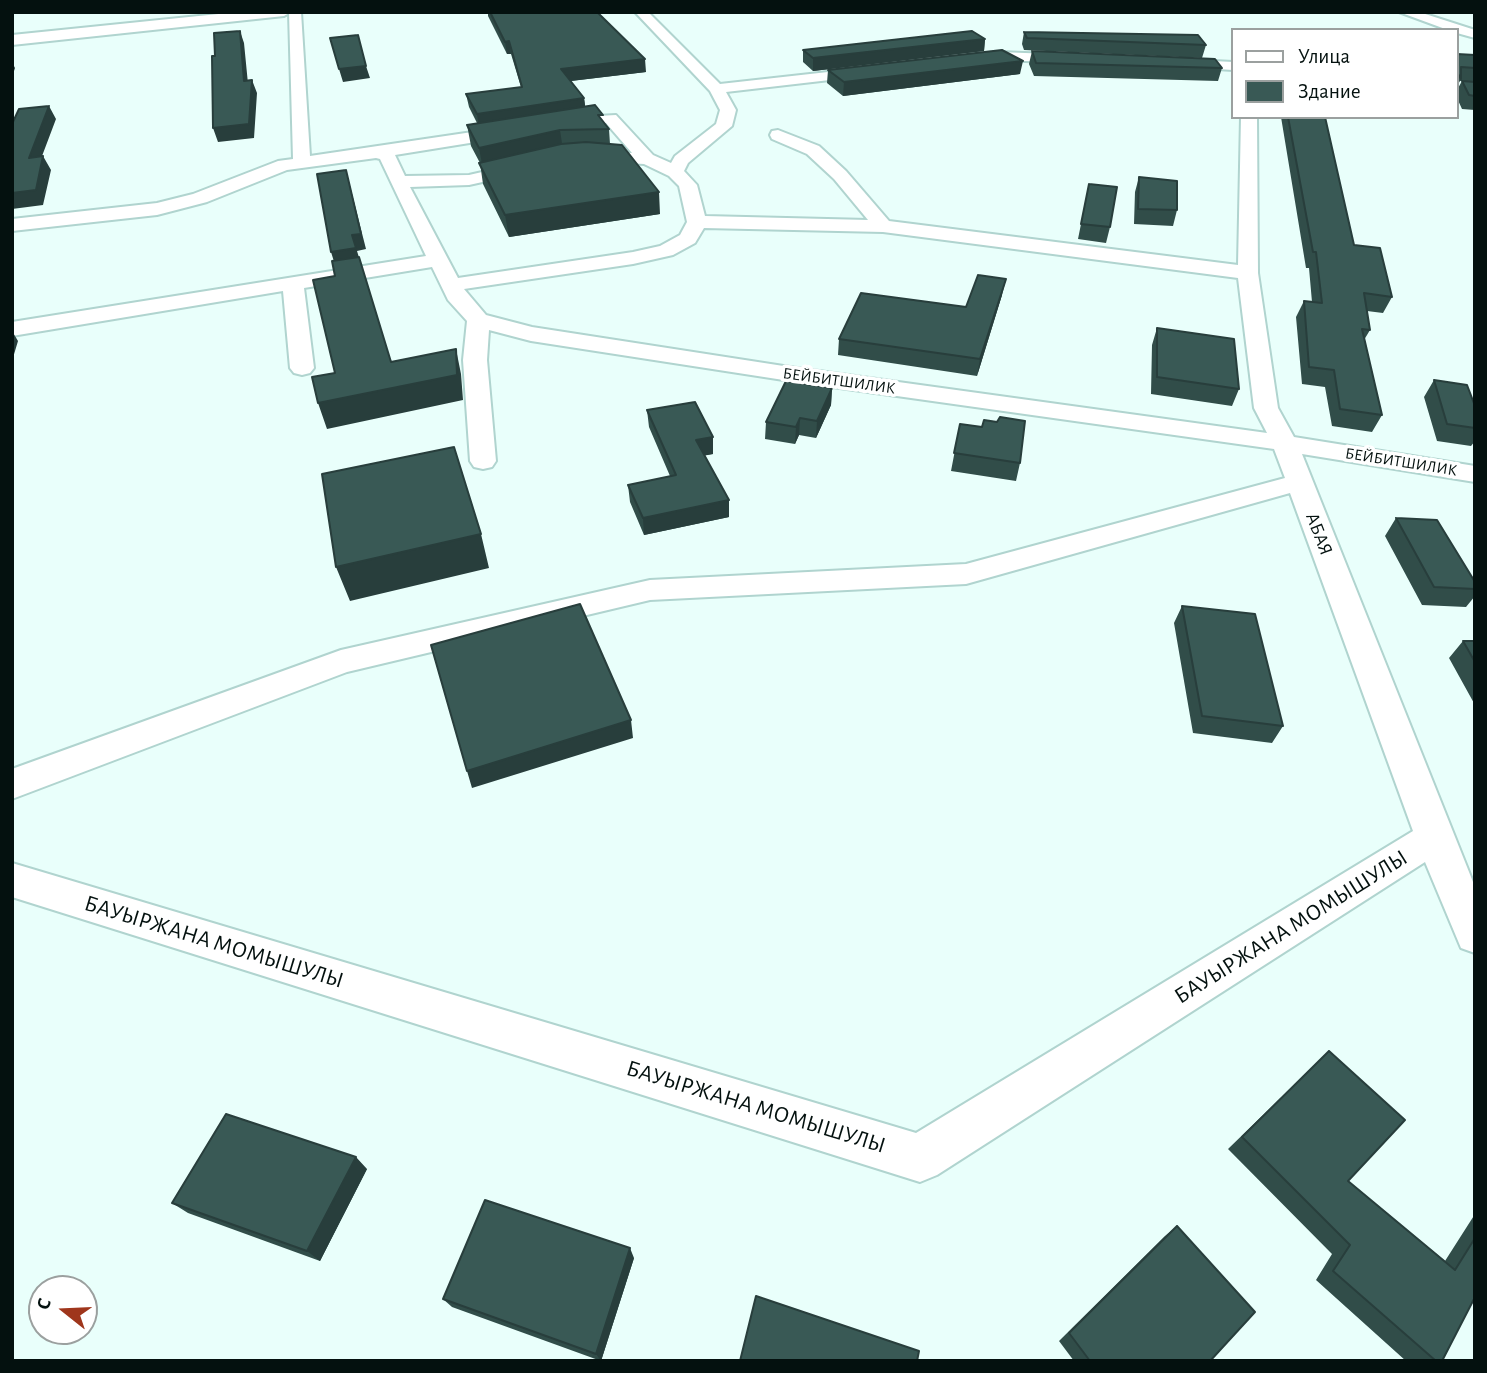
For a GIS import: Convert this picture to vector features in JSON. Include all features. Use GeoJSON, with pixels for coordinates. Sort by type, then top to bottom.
{"type":"FeatureCollection","features":[{"type":"Feature","properties":{"kind":"main road"},"geometry":{"type":"LineString","coordinates":[[12,40],[284,12]]}},
{"type":"Feature","properties":{"kind":"street"},"geometry":{"type":"LineString","coordinates":[[295,12],[302,161]]}},
{"type":"Feature","properties":{"kind":"street"},"geometry":{"type":"LineString","coordinates":[[641,12],[716,89],[728,110],[724,126],[681,160],[675,172]]}},
{"type":"Feature","properties":{"kind":"street"},"geometry":{"type":"LineString","coordinates":[[1405,12],[1456,28]]}},
{"type":"Feature","properties":{"kind":"street"},"geometry":{"type":"LineString","coordinates":[[1415,12],[1475,25]]}},
{"type":"Feature","properties":{"kind":"street"},"geometry":{"type":"LineString","coordinates":[[1451,12],[1475,25]]}},
{"type":"Feature","properties":{"kind":"street"},"geometry":{"type":"LineString","coordinates":[[960,60],[1000,55],[1096,60]]}},
{"type":"Feature","properties":{"kind":"street"},"geometry":{"type":"LineString","coordinates":[[1165,63],[1232,66]]}},
{"type":"Feature","properties":{"kind":"street"},"geometry":{"type":"LineString","coordinates":[[716,89],[892,68]]}},
{"type":"Feature","properties":{"kind":"street"},"geometry":{"type":"LineString","coordinates":[[12,225],[157,209],[200,198],[302,161],[377,153],[610,118],[647,159]]}},
{"type":"Feature","properties":{"kind":"street","name":"АБАЯ"},"geometry":{"type":"LineString","coordinates":[[1249,119],[1248,274],[1266,408],[1285,443],[1434,838],[1475,935]]}},
{"type":"Feature","properties":{"kind":"street"},"geometry":{"type":"LineString","coordinates":[[778,135],[813,150],[840,175],[883,226]]}},
{"type":"Feature","properties":{"kind":"street"},"geometry":{"type":"LineString","coordinates":[[377,153],[387,156],[459,300],[478,320],[475,360],[483,461]]}},
{"type":"Feature","properties":{"kind":"street"},"geometry":{"type":"LineString","coordinates":[[451,285],[667,251],[688,239],[697,222],[688,185],[675,172],[647,159],[588,156],[563,158]]}},
{"type":"Feature","properties":{"kind":"street"},"geometry":{"type":"LineString","coordinates":[[398,182],[469,180],[541,164]]}},
{"type":"Feature","properties":{"kind":"street"},"geometry":{"type":"LineString","coordinates":[[697,222],[883,226],[1248,274]]}},
{"type":"Feature","properties":{"kind":"street"},"geometry":{"type":"LineString","coordinates":[[12,329],[438,260]]}},
{"type":"Feature","properties":{"kind":"street"},"geometry":{"type":"LineString","coordinates":[[293,284],[302,368]]}},
{"type":"Feature","properties":{"kind":"street","name":"БЕЙБИТШИЛИК"},"geometry":{"type":"LineString","coordinates":[[478,320],[531,334],[790,374],[1285,443],[1475,474]]}},
{"type":"Feature","properties":{"kind":"street"},"geometry":{"type":"LineString","coordinates":[[12,783],[341,662],[650,590],[966,574],[1299,482]]}},
{"type":"Feature","properties":{"kind":"street","name":"БАУЫРЖАНА МОМЫШУЛЫ"},"geometry":{"type":"LineString","coordinates":[[12,880],[920,1158],[1434,838]]}},
{"type":"Feature","properties":{"kind":"building"},"geometry":{"type":"Polygon","coordinates":[[[490,12],[597,12],[645,59],[561,69],[584,98],[477,114],[466,94],[522,87],[509,41],[505,42],[490,12]]]}},
{"type":"Feature","properties":{"kind":"building"},"geometry":{"type":"Polygon","coordinates":[[[240,31],[244,81],[252,80],[249,124],[213,128],[214,33],[240,31]]]}},
{"type":"Feature","properties":{"kind":"building"},"geometry":{"type":"Polygon","coordinates":[[[972,31],[985,39],[813,58],[803,50],[972,31]]]}},
{"type":"Feature","properties":{"kind":"building"},"geometry":{"type":"Polygon","coordinates":[[[1024,32],[1198,35],[1206,45],[1027,38],[1024,32]]]}},
{"type":"Feature","properties":{"kind":"building"},"geometry":{"type":"Polygon","coordinates":[[[358,35],[366,66],[339,69],[330,38],[358,35]]]}},
{"type":"Feature","properties":{"kind":"building"},"geometry":{"type":"Polygon","coordinates":[[[1002,50],[1023,61],[844,82],[828,70],[1002,50]]]}},
{"type":"Feature","properties":{"kind":"building"},"geometry":{"type":"Polygon","coordinates":[[[1032,51],[1215,59],[1222,68],[1036,63],[1032,51]]]}},
{"type":"Feature","properties":{"kind":"building"},"geometry":{"type":"Polygon","coordinates":[[[1459,54],[1475,55],[1475,68],[1461,67],[1461,79],[1459,54]]]}},
{"type":"Feature","properties":{"kind":"building"},"geometry":{"type":"Polygon","coordinates":[[[1462,81],[1475,82],[1475,96],[1469,95],[1462,81]]]}},
{"type":"Feature","properties":{"kind":"building"},"geometry":{"type":"Polygon","coordinates":[[[595,105],[603,115],[598,115],[609,129],[560,130],[479,148],[467,125],[595,105]]]}},
{"type":"Feature","properties":{"kind":"building"},"geometry":{"type":"Polygon","coordinates":[[[49,106],[29,158],[43,156],[36,190],[12,193],[12,124],[19,109],[49,106]]]}},
{"type":"Feature","properties":{"kind":"building"},"geometry":{"type":"Polygon","coordinates":[[[1288,119],[1325,119],[1354,245],[1380,248],[1392,297],[1364,293],[1370,330],[1362,329],[1382,415],[1340,409],[1334,370],[1309,367],[1304,301],[1322,303],[1316,252],[1313,252],[1288,119]]]}},
{"type":"Feature","properties":{"kind":"building"},"geometry":{"type":"Polygon","coordinates":[[[586,142],[622,145],[659,192],[505,215],[479,163],[561,144],[586,142]]]}},
{"type":"Feature","properties":{"kind":"building"},"geometry":{"type":"Polygon","coordinates":[[[346,170],[361,234],[352,235],[356,248],[331,252],[317,174],[346,170]]]}},
{"type":"Feature","properties":{"kind":"building"},"geometry":{"type":"Polygon","coordinates":[[[1139,177],[1177,181],[1177,210],[1138,209],[1139,177]]]}},
{"type":"Feature","properties":{"kind":"building"},"geometry":{"type":"Polygon","coordinates":[[[1089,184],[1117,187],[1110,227],[1081,224],[1089,184]]]}},
{"type":"Feature","properties":{"kind":"building"},"geometry":{"type":"Polygon","coordinates":[[[359,257],[391,362],[456,349],[457,375],[318,403],[312,377],[335,373],[313,280],[335,276],[332,261],[359,257]]]}},
{"type":"Feature","properties":{"kind":"building"},"geometry":{"type":"Polygon","coordinates":[[[978,275],[1006,279],[980,359],[839,339],[861,293],[966,307],[978,275]]]}},
{"type":"Feature","properties":{"kind":"building"},"geometry":{"type":"Polygon","coordinates":[[[1157,328],[1234,339],[1239,389],[1157,377],[1157,328]]]}},
{"type":"Feature","properties":{"kind":"building"},"geometry":{"type":"Polygon","coordinates":[[[1434,380],[1467,385],[1475,406],[1475,428],[1447,424],[1434,380]]]}},
{"type":"Feature","properties":{"kind":"building"},"geometry":{"type":"Polygon","coordinates":[[[786,381],[832,388],[817,421],[800,418],[796,427],[766,422],[786,381]]]}},
{"type":"Feature","properties":{"kind":"building"},"geometry":{"type":"Polygon","coordinates":[[[695,402],[713,437],[696,440],[729,500],[643,518],[628,485],[676,475],[647,410],[695,402]]]}},
{"type":"Feature","properties":{"kind":"building"},"geometry":{"type":"Polygon","coordinates":[[[1000,417],[1025,421],[1020,463],[954,453],[960,424],[982,427],[984,420],[997,422],[1000,417]]]}},
{"type":"Feature","properties":{"kind":"building"},"geometry":{"type":"Polygon","coordinates":[[[454,447],[481,534],[336,567],[322,474],[454,447]]]}},
{"type":"Feature","properties":{"kind":"building"},"geometry":{"type":"Polygon","coordinates":[[[1396,518],[1437,520],[1475,582],[1475,589],[1434,587],[1396,518]]]}},
{"type":"Feature","properties":{"kind":"building"},"geometry":{"type":"Polygon","coordinates":[[[580,604],[631,720],[467,771],[431,645],[580,604]]]}},
{"type":"Feature","properties":{"kind":"building"},"geometry":{"type":"Polygon","coordinates":[[[1182,606],[1255,614],[1283,726],[1202,716],[1182,606]]]}},
{"type":"Feature","properties":{"kind":"building"},"geometry":{"type":"Polygon","coordinates":[[[1463,641],[1475,641],[1475,662],[1463,641]]]}},
{"type":"Feature","properties":{"kind":"building"},"geometry":{"type":"Polygon","coordinates":[[[1329,1051],[1405,1120],[1348,1181],[1455,1270],[1475,1238],[1475,1297],[1442,1361],[1436,1361],[1333,1271],[1350,1245],[1242,1137],[1329,1051]]]}},
{"type":"Feature","properties":{"kind":"building"},"geometry":{"type":"Polygon","coordinates":[[[226,1114],[356,1157],[307,1251],[172,1203],[226,1114]]]}},
{"type":"Feature","properties":{"kind":"building"},"geometry":{"type":"Polygon","coordinates":[[[485,1200],[630,1248],[596,1354],[443,1299],[485,1200]]]}},
{"type":"Feature","properties":{"kind":"building"},"geometry":{"type":"Polygon","coordinates":[[[1177,1226],[1255,1312],[1210,1361],[1090,1361],[1069,1333],[1177,1226]]]}},
{"type":"Feature","properties":{"kind":"building"},"geometry":{"type":"Polygon","coordinates":[[[756,1296],[919,1351],[917,1361],[740,1361],[756,1296]]]}}]}
